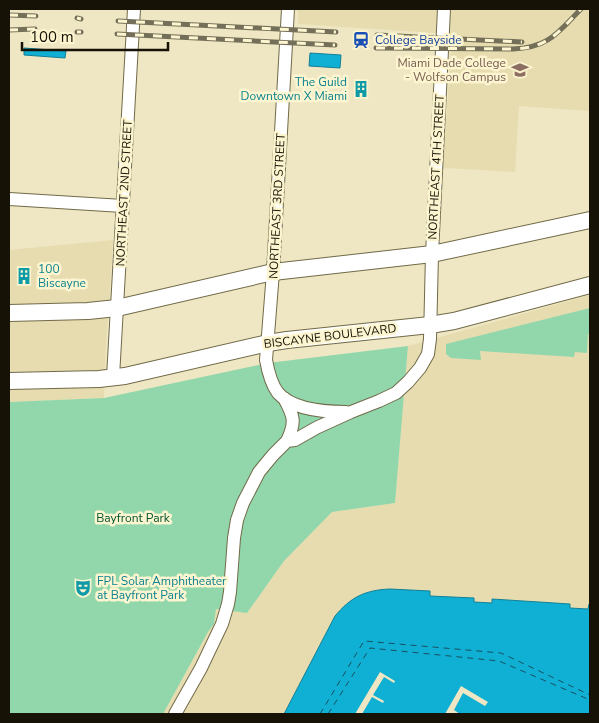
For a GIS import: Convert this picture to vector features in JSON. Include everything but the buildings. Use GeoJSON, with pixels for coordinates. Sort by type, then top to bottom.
{"type":"FeatureCollection","features":[{"type":"Feature","properties":{"kind":"main road"},"geometry":{"type":"LineString","coordinates":[[9,313],[88,311],[117,308],[273,272],[432,254],[590,220]]}},
{"type":"Feature","properties":{"kind":"main road","name":"BISCAYNE BOULEVARD"},"geometry":{"type":"LineString","coordinates":[[9,382],[113,377],[135,374],[268,343],[454,321],[590,285]]}},
{"type":"Feature","properties":{"kind":"street","name":"NORTHEAST 2ND STREET"},"geometry":{"type":"LineString","coordinates":[[113,377],[134,9]]}},
{"type":"Feature","properties":{"kind":"street","name":"NORTHEAST 3RD STREET"},"geometry":{"type":"LineString","coordinates":[[287,441],[292,431],[294,420],[292,412],[284,398],[277,392],[269,374],[266,360],[288,9]]}},
{"type":"Feature","properties":{"kind":"street","name":"NORTHEAST 4TH STREET"},"geometry":{"type":"LineString","coordinates":[[287,441],[296,440],[316,428],[396,393],[420,368],[428,354],[444,9]]}},
{"type":"Feature","properties":{"kind":"street"},"geometry":{"type":"LineString","coordinates":[[9,199],[123,206]]}},
{"type":"Feature","properties":{"kind":"street"},"geometry":{"type":"LineString","coordinates":[[284,398],[298,406],[317,410],[351,412]]}},
{"type":"Feature","properties":{"kind":"street"},"geometry":{"type":"LineString","coordinates":[[175,714],[208,655],[224,617],[231,583],[234,538],[237,520],[243,503],[259,472],[287,441]]}},
{"type":"Feature","properties":{"kind":"shaded area","name":"Miami Dade College - Wolfson Campus"},"geometry":{"type":"Polygon","coordinates":[[[298,9],[590,9],[590,111],[519,106],[515,172],[443,168],[452,34],[298,24],[298,9]]]}},
{"type":"Feature","properties":{"kind":"shaded area"},"geometry":{"type":"Polygon","coordinates":[[[113,240],[104,398],[9,402],[9,250],[113,240]]]}},
{"type":"Feature","properties":{"kind":"shaded area"},"geometry":{"type":"Polygon","coordinates":[[[590,295],[590,605],[588,609],[570,608],[570,604],[493,599],[492,603],[473,602],[474,598],[430,596],[430,591],[390,589],[366,592],[343,607],[335,616],[284,714],[163,714],[214,624],[216,608],[247,613],[284,561],[332,512],[395,503],[408,346],[590,295]]]}},
{"type":"Feature","properties":{"kind":"green space"},"geometry":{"type":"Polygon","coordinates":[[[590,308],[590,334],[588,334],[587,353],[575,352],[574,357],[480,351],[481,360],[451,358],[446,354],[446,344],[590,308]]]}},
{"type":"Feature","properties":{"kind":"green space","name":"Bayfront Park"},"geometry":{"type":"Polygon","coordinates":[[[408,346],[395,503],[332,512],[284,561],[247,613],[216,609],[214,624],[163,714],[9,714],[9,402],[104,398],[268,363],[408,346]]]}},
{"type":"Feature","properties":{"kind":"water"},"geometry":{"type":"Polygon","coordinates":[[[24,48],[66,51],[65,58],[24,55],[24,48]]]}},
{"type":"Feature","properties":{"kind":"water"},"geometry":{"type":"Polygon","coordinates":[[[310,53],[341,55],[340,68],[309,66],[310,53]]]}},
{"type":"Feature","properties":{"kind":"water"},"geometry":{"type":"Polygon","coordinates":[[[390,589],[430,591],[430,596],[474,598],[474,602],[492,603],[492,599],[570,604],[570,608],[588,609],[589,604],[590,714],[284,714],[335,616],[353,599],[359,596],[373,591],[390,589]]]}},
{"type":"Feature","properties":{"kind":"pier"},"geometry":{"type":"Polygon","coordinates":[[[380,672],[395,681],[394,683],[384,677],[373,695],[384,701],[383,703],[372,697],[362,714],[355,714],[380,672]]]}},
{"type":"Feature","properties":{"kind":"pier"},"geometry":{"type":"Polygon","coordinates":[[[461,686],[488,702],[485,706],[463,693],[454,710],[460,714],[445,714],[461,686]]]}},
{"type":"Feature","properties":{"kind":"ferry route"},"geometry":{"type":"LineString","coordinates":[[320,714],[364,641],[501,653],[590,695]]}},
{"type":"Feature","properties":{"kind":"ferry route"},"geometry":{"type":"LineString","coordinates":[[328,714],[370,648],[499,661],[590,700]]}},
{"type":"Feature","properties":{"kind":"railway"},"geometry":{"type":"LineString","coordinates":[[376,48],[513,49],[536,46],[559,32],[581,9]]}},
{"type":"Feature","properties":{"kind":"railway"},"geometry":{"type":"LineString","coordinates":[[9,15],[36,16]]}},
{"type":"Feature","properties":{"kind":"railway"},"geometry":{"type":"LineString","coordinates":[[77,18],[81,19]]}},
{"type":"Feature","properties":{"kind":"railway"},"geometry":{"type":"LineString","coordinates":[[118,21],[336,32]]}},
{"type":"Feature","properties":{"kind":"railway"},"geometry":{"type":"LineString","coordinates":[[9,30],[35,29]]}},
{"type":"Feature","properties":{"kind":"railway"},"geometry":{"type":"LineString","coordinates":[[117,34],[335,45]]}},
{"type":"Feature","properties":{"kind":"railway"},"geometry":{"type":"LineString","coordinates":[[377,35],[522,42]]}},
{"type":"Feature","properties":{"kind":"place","name":"College Bayside"},"geometry":{"type":"Point","coordinates":[361,40]}},
{"type":"Feature","properties":{"kind":"place","name":"Miami Dade College - Wolfson Campus"},"geometry":{"type":"Point","coordinates":[520,70]}},
{"type":"Feature","properties":{"kind":"place","name":"The Guild Downtown X Miami"},"geometry":{"type":"Point","coordinates":[361,89]}},
{"type":"Feature","properties":{"kind":"place","name":"100 Biscayne"},"geometry":{"type":"Point","coordinates":[24,276]}},
{"type":"Feature","properties":{"kind":"place","name":"FPL Solar Amphitheater at Bayfront Park"},"geometry":{"type":"Point","coordinates":[83,588]}}]}
